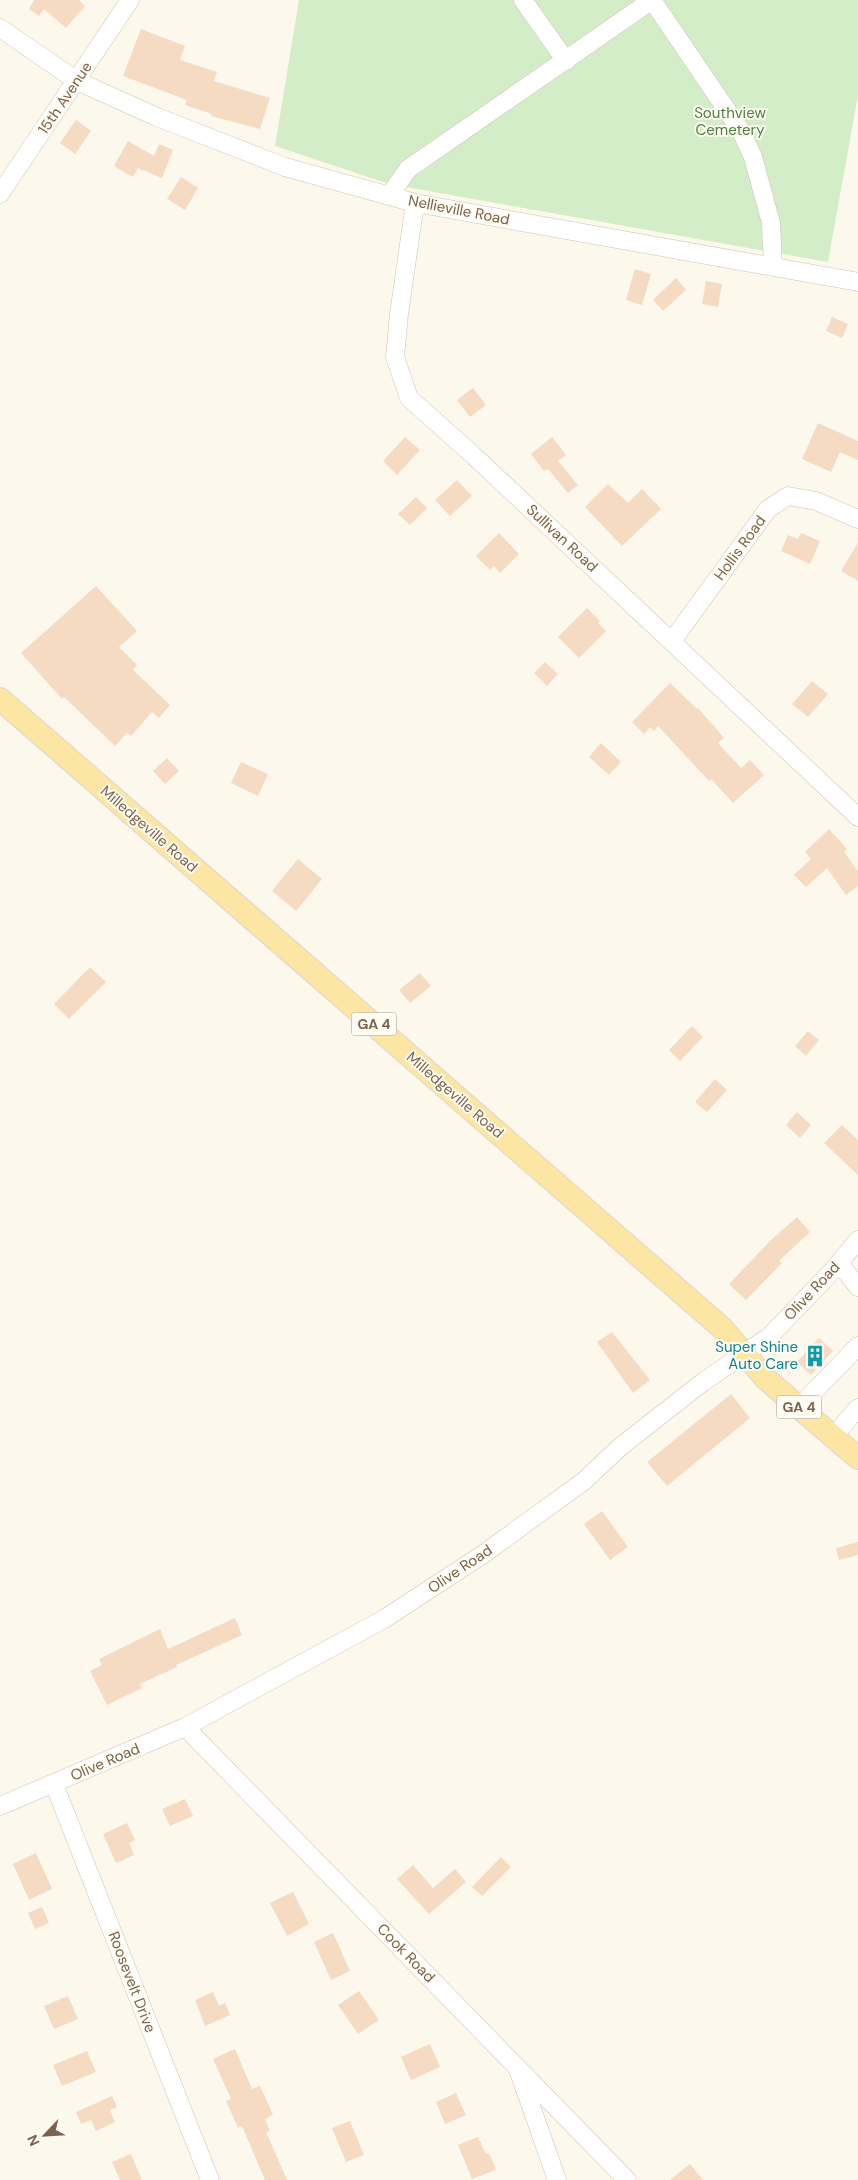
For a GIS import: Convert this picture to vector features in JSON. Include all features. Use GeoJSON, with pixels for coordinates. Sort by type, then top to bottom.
{"type":"FeatureCollection","features":[{"type":"Feature","properties":{"kind":"main road","name":"Milledgeville Road"},"geometry":{"type":"LineString","coordinates":[[0,699],[722,1328],[766,1379],[858,1458]]}},
{"type":"Feature","properties":{"kind":"street","name":"15th Avenue"},"geometry":{"type":"LineString","coordinates":[[0,194],[130,0]]}},
{"type":"Feature","properties":{"kind":"street"},"geometry":{"type":"LineString","coordinates":[[523,0],[566,61]]}},
{"type":"Feature","properties":{"kind":"street"},"geometry":{"type":"LineString","coordinates":[[389,196],[408,169],[652,0],[741,131],[754,157],[771,222],[773,266]]}},
{"type":"Feature","properties":{"kind":"street","name":"Nellieville Road"},"geometry":{"type":"LineString","coordinates":[[0,28],[77,81],[157,117],[285,167],[415,203],[858,282]]}},
{"type":"Feature","properties":{"kind":"street","name":"Sullivan Road"},"geometry":{"type":"LineString","coordinates":[[415,203],[399,314],[395,357],[409,398],[672,641],[858,817]]}},
{"type":"Feature","properties":{"kind":"street","name":"Hollis Road"},"geometry":{"type":"LineString","coordinates":[[672,641],[768,509],[788,496],[816,501],[858,519]]}},
{"type":"Feature","properties":{"kind":"street","name":"Olive Road"},"geometry":{"type":"LineString","coordinates":[[0,1806],[185,1727],[384,1619],[482,1555],[584,1481],[620,1447],[744,1353],[770,1336],[839,1263],[858,1240]]}},
{"type":"Feature","properties":{"kind":"street"},"geometry":{"type":"LineString","coordinates":[[839,1263],[858,1287]]}},
{"type":"Feature","properties":{"kind":"street"},"geometry":{"type":"LineString","coordinates":[[799,1407],[858,1346]]}},
{"type":"Feature","properties":{"kind":"street"},"geometry":{"type":"LineString","coordinates":[[833,1437],[858,1408]]}},
{"type":"Feature","properties":{"kind":"street","name":"Cook Road"},"geometry":{"type":"LineString","coordinates":[[185,1727],[627,2180]]}},
{"type":"Feature","properties":{"kind":"street","name":"Roosevelt Drive"},"geometry":{"type":"LineString","coordinates":[[54,1784],[210,2180]]}},
{"type":"Feature","properties":{"kind":"street"},"geometry":{"type":"LineString","coordinates":[[517,2066],[557,2180]]}},
{"type":"Feature","properties":{"kind":"green space","name":"Southview Cemetery"},"geometry":{"type":"Polygon","coordinates":[[[299,0],[858,0],[858,95],[828,262],[389,184],[275,146],[299,0]]]}},
{"type":"Feature","properties":{"kind":"building"},"geometry":{"type":"Polygon","coordinates":[[[34,0],[79,0],[85,6],[66,28],[44,9],[39,16],[29,9],[34,0]]]}},
{"type":"Feature","properties":{"kind":"building"},"geometry":{"type":"Polygon","coordinates":[[[141,29],[185,46],[180,60],[217,72],[214,81],[270,98],[260,129],[211,116],[212,114],[185,105],[187,100],[123,76],[141,29]]]}},
{"type":"Feature","properties":{"kind":"building"},"geometry":{"type":"Polygon","coordinates":[[[76,120],[91,131],[75,154],[60,143],[76,120]]]}},
{"type":"Feature","properties":{"kind":"building"},"geometry":{"type":"Polygon","coordinates":[[[128,141],[154,156],[159,144],[173,150],[162,178],[138,168],[133,177],[114,166],[128,141]]]}},
{"type":"Feature","properties":{"kind":"building"},"geometry":{"type":"Polygon","coordinates":[[[181,177],[198,188],[185,210],[167,199],[181,177]]]}},
{"type":"Feature","properties":{"kind":"building"},"geometry":{"type":"Polygon","coordinates":[[[635,269],[651,274],[642,305],[626,300],[635,269]]]}},
{"type":"Feature","properties":{"kind":"building"},"geometry":{"type":"Polygon","coordinates":[[[676,278],[686,290],[663,311],[653,300],[676,278]]]}},
{"type":"Feature","properties":{"kind":"building"},"geometry":{"type":"Polygon","coordinates":[[[706,281],[722,284],[718,307],[702,304],[706,281]]]}},
{"type":"Feature","properties":{"kind":"building"},"geometry":{"type":"Polygon","coordinates":[[[832,317],[848,324],[842,338],[826,331],[832,317]]]}},
{"type":"Feature","properties":{"kind":"building"},"geometry":{"type":"Polygon","coordinates":[[[473,388],[486,405],[470,417],[457,400],[473,388]]]}},
{"type":"Feature","properties":{"kind":"building"},"geometry":{"type":"Polygon","coordinates":[[[818,423],[858,441],[858,460],[840,452],[831,472],[802,459],[818,423]]]}},
{"type":"Feature","properties":{"kind":"building"},"geometry":{"type":"Polygon","coordinates":[[[405,437],[420,450],[397,475],[383,461],[405,437]]]}},
{"type":"Feature","properties":{"kind":"building"},"geometry":{"type":"Polygon","coordinates":[[[552,437],[566,455],[558,461],[578,485],[568,493],[548,469],[544,471],[531,454],[552,437]]]}},
{"type":"Feature","properties":{"kind":"building"},"geometry":{"type":"Polygon","coordinates":[[[457,480],[472,496],[450,516],[435,500],[457,480]]]}},
{"type":"Feature","properties":{"kind":"building"},"geometry":{"type":"Polygon","coordinates":[[[608,484],[628,503],[642,489],[661,509],[622,546],[585,507],[608,484]]]}},
{"type":"Feature","properties":{"kind":"building"},"geometry":{"type":"Polygon","coordinates":[[[416,497],[427,508],[410,525],[398,514],[416,497]]]}},
{"type":"Feature","properties":{"kind":"building"},"geometry":{"type":"Polygon","coordinates":[[[499,533],[519,554],[500,573],[494,566],[490,570],[476,556],[499,533]]]}},
{"type":"Feature","properties":{"kind":"building"},"geometry":{"type":"Polygon","coordinates":[[[801,533],[820,541],[810,564],[781,551],[788,535],[798,539],[801,533]]]}},
{"type":"Feature","properties":{"kind":"building"},"geometry":{"type":"Polygon","coordinates":[[[858,543],[858,581],[841,571],[858,543]]]}},
{"type":"Feature","properties":{"kind":"building"},"geometry":{"type":"Polygon","coordinates":[[[96,586],[137,631],[119,647],[137,665],[133,670],[170,705],[159,718],[152,712],[131,736],[127,733],[115,746],[64,697],[62,699],[21,653],[96,586]]]}},
{"type":"Feature","properties":{"kind":"building"},"geometry":{"type":"Polygon","coordinates":[[[587,608],[600,621],[598,623],[606,631],[579,658],[558,637],[587,608]]]}},
{"type":"Feature","properties":{"kind":"building"},"geometry":{"type":"Polygon","coordinates":[[[545,662],[558,674],[547,686],[534,673],[545,662]]]}},
{"type":"Feature","properties":{"kind":"building"},"geometry":{"type":"Polygon","coordinates":[[[812,681],[828,694],[808,717],[792,704],[812,681]]]}},
{"type":"Feature","properties":{"kind":"building"},"geometry":{"type":"Polygon","coordinates":[[[670,683],[698,708],[724,738],[718,743],[741,768],[750,760],[764,775],[733,803],[711,779],[709,781],[658,726],[654,731],[650,727],[644,734],[632,722],[670,683]]]}},
{"type":"Feature","properties":{"kind":"building"},"geometry":{"type":"Polygon","coordinates":[[[601,743],[621,762],[609,775],[589,757],[601,743]]]}},
{"type":"Feature","properties":{"kind":"building"},"geometry":{"type":"Polygon","coordinates":[[[167,758],[179,771],[165,784],[153,771],[167,758]]]}},
{"type":"Feature","properties":{"kind":"building"},"geometry":{"type":"Polygon","coordinates":[[[241,762],[268,774],[258,796],[231,783],[241,762]]]}},
{"type":"Feature","properties":{"kind":"building"},"geometry":{"type":"Polygon","coordinates":[[[829,829],[847,849],[844,852],[858,871],[858,886],[846,895],[827,868],[806,887],[794,875],[811,859],[805,852],[829,829]]]}},
{"type":"Feature","properties":{"kind":"building"},"geometry":{"type":"Polygon","coordinates":[[[298,859],[322,879],[296,911],[272,891],[298,859]]]}},
{"type":"Feature","properties":{"kind":"building"},"geometry":{"type":"Polygon","coordinates":[[[90,967],[106,982],[69,1019],[54,1004],[90,967]]]}},
{"type":"Feature","properties":{"kind":"building"},"geometry":{"type":"Polygon","coordinates":[[[420,973],[431,986],[410,1003],[399,990],[420,973]]]}},
{"type":"Feature","properties":{"kind":"building"},"geometry":{"type":"Polygon","coordinates":[[[692,1026],[703,1037],[680,1061],[669,1050],[692,1026]]]}},
{"type":"Feature","properties":{"kind":"building"},"geometry":{"type":"Polygon","coordinates":[[[808,1031],[819,1040],[806,1056],[795,1046],[808,1031]]]}},
{"type":"Feature","properties":{"kind":"building"},"geometry":{"type":"Polygon","coordinates":[[[715,1079],[727,1090],[707,1112],[695,1102],[715,1079]]]}},
{"type":"Feature","properties":{"kind":"building"},"geometry":{"type":"Polygon","coordinates":[[[797,1112],[811,1125],[800,1138],[786,1125],[797,1112]]]}},
{"type":"Feature","properties":{"kind":"building"},"geometry":{"type":"Polygon","coordinates":[[[842,1125],[858,1140],[858,1175],[824,1143],[842,1125]]]}},
{"type":"Feature","properties":{"kind":"building"},"geometry":{"type":"Polygon","coordinates":[[[797,1217],[810,1232],[779,1261],[782,1263],[746,1300],[729,1284],[770,1241],[797,1217]]]}},
{"type":"Feature","properties":{"kind":"building"},"geometry":{"type":"Polygon","coordinates":[[[612,1332],[650,1380],[633,1393],[597,1342],[612,1332]]]}},
{"type":"Feature","properties":{"kind":"building","name":"Super Shine Auto Care"},"geometry":{"type":"Polygon","coordinates":[[[819,1338],[833,1351],[811,1375],[797,1362],[819,1338]]]}},
{"type":"Feature","properties":{"kind":"building"},"geometry":{"type":"Polygon","coordinates":[[[731,1394],[750,1418],[667,1486],[647,1462],[731,1394]]]}},
{"type":"Feature","properties":{"kind":"building"},"geometry":{"type":"Polygon","coordinates":[[[602,1511],[628,1547],[610,1560],[584,1524],[602,1511]]]}},
{"type":"Feature","properties":{"kind":"building"},"geometry":{"type":"Polygon","coordinates":[[[858,1542],[858,1555],[839,1560],[836,1548],[858,1542]]]}},
{"type":"Feature","properties":{"kind":"building"},"geometry":{"type":"Polygon","coordinates":[[[235,1618],[242,1635],[176,1665],[177,1667],[140,1684],[142,1688],[107,1705],[90,1671],[102,1665],[99,1659],[160,1629],[168,1649],[235,1618]]]}},
{"type":"Feature","properties":{"kind":"building"},"geometry":{"type":"Polygon","coordinates":[[[185,1799],[193,1816],[170,1826],[162,1809],[185,1799]]]}},
{"type":"Feature","properties":{"kind":"building"},"geometry":{"type":"Polygon","coordinates":[[[127,1823],[135,1840],[129,1843],[134,1855],[116,1863],[103,1834],[127,1823]]]}},
{"type":"Feature","properties":{"kind":"building"},"geometry":{"type":"Polygon","coordinates":[[[36,1853],[52,1889],[29,1900],[13,1864],[36,1853]]]}},
{"type":"Feature","properties":{"kind":"building"},"geometry":{"type":"Polygon","coordinates":[[[501,1857],[511,1867],[482,1896],[472,1887],[501,1857]]]}},
{"type":"Feature","properties":{"kind":"building"},"geometry":{"type":"Polygon","coordinates":[[[413,1865],[433,1888],[455,1869],[466,1882],[429,1914],[397,1879],[413,1865]]]}},
{"type":"Feature","properties":{"kind":"building"},"geometry":{"type":"Polygon","coordinates":[[[293,1892],[309,1924],[287,1936],[270,1903],[293,1892]]]}},
{"type":"Feature","properties":{"kind":"building"},"geometry":{"type":"Polygon","coordinates":[[[42,1907],[49,1923],[35,1929],[28,1913],[42,1907]]]}},
{"type":"Feature","properties":{"kind":"building"},"geometry":{"type":"Polygon","coordinates":[[[333,1933],[350,1971],[331,1980],[314,1942],[333,1933]]]}},
{"type":"Feature","properties":{"kind":"building"},"geometry":{"type":"Polygon","coordinates":[[[359,1991],[379,2020],[358,2034],[338,2005],[359,1991]]]}},
{"type":"Feature","properties":{"kind":"building"},"geometry":{"type":"Polygon","coordinates":[[[213,1992],[219,2006],[225,2003],[230,2015],[205,2026],[195,2000],[213,1992]]]}},
{"type":"Feature","properties":{"kind":"building"},"geometry":{"type":"Polygon","coordinates":[[[68,1996],[78,2019],[54,2029],[44,2006],[68,1996]]]}},
{"type":"Feature","properties":{"kind":"building"},"geometry":{"type":"Polygon","coordinates":[[[430,2044],[440,2067],[411,2080],[401,2057],[430,2044]]]}},
{"type":"Feature","properties":{"kind":"building"},"geometry":{"type":"Polygon","coordinates":[[[235,2049],[252,2089],[260,2086],[273,2115],[265,2119],[270,2131],[266,2132],[287,2180],[265,2180],[242,2126],[238,2128],[226,2101],[231,2099],[213,2059],[235,2049]]]}},
{"type":"Feature","properties":{"kind":"building"},"geometry":{"type":"Polygon","coordinates":[[[87,2051],[96,2072],[62,2086],[53,2065],[87,2051]]]}},
{"type":"Feature","properties":{"kind":"building"},"geometry":{"type":"Polygon","coordinates":[[[456,2093],[466,2115],[445,2124],[436,2102],[456,2093]]]}},
{"type":"Feature","properties":{"kind":"building"},"geometry":{"type":"Polygon","coordinates":[[[112,2096],[117,2107],[110,2110],[115,2122],[96,2131],[91,2120],[81,2124],[76,2112],[112,2096]]]}},
{"type":"Feature","properties":{"kind":"building"},"geometry":{"type":"Polygon","coordinates":[[[350,2121],[364,2155],[346,2162],[332,2128],[350,2121]]]}},
{"type":"Feature","properties":{"kind":"building"},"geometry":{"type":"Polygon","coordinates":[[[478,2137],[486,2154],[489,2153],[496,2170],[472,2179],[458,2145],[478,2137]]]}},
{"type":"Feature","properties":{"kind":"building"},"geometry":{"type":"Polygon","coordinates":[[[131,2154],[142,2180],[120,2180],[112,2162],[131,2154]]]}},
{"type":"Feature","properties":{"kind":"building"},"geometry":{"type":"Polygon","coordinates":[[[690,2164],[703,2180],[670,2180],[690,2164]]]}},
{"type":"Feature","properties":{"kind":"place","name":"Super Shine Auto Care"},"geometry":{"type":"Point","coordinates":[815,1356]}}]}
